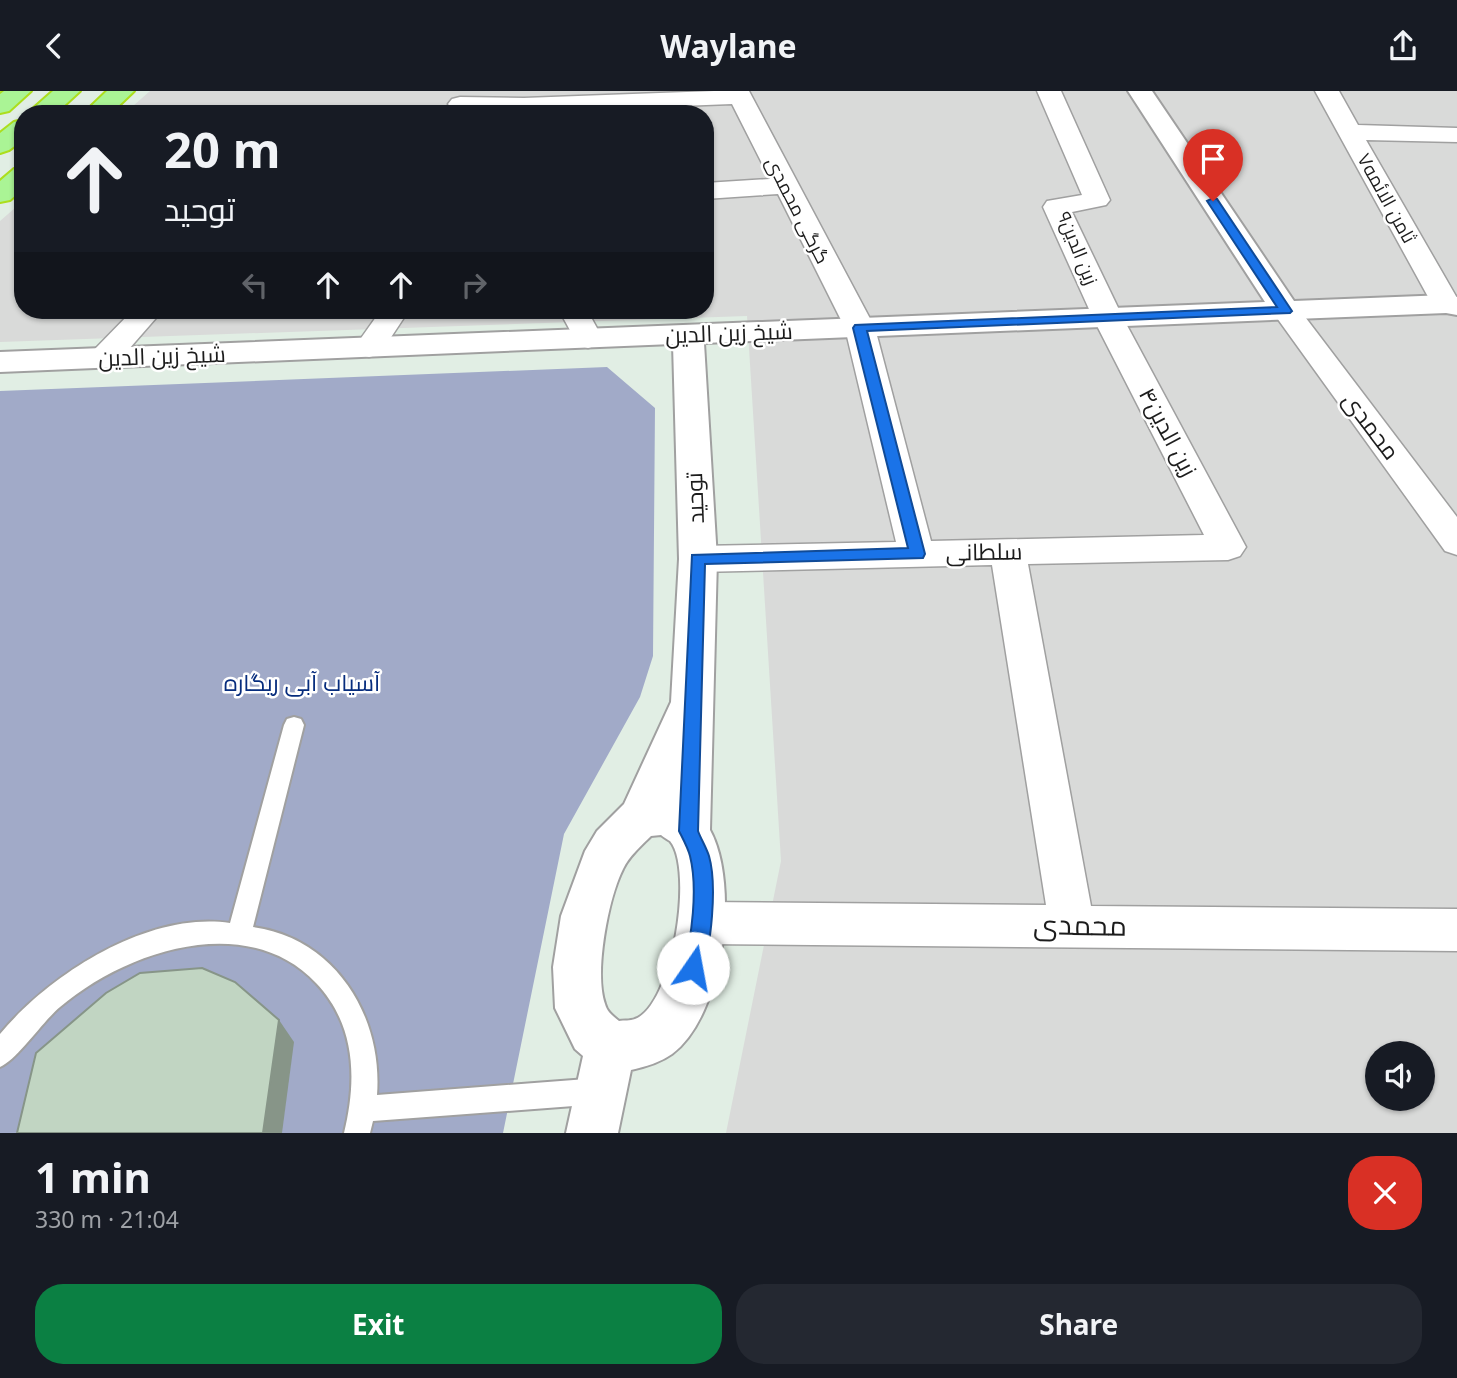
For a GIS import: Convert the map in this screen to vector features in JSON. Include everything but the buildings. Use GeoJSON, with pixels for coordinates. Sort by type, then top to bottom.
{"type":"FeatureCollection","features":[{"type":"Feature","properties":{"kind":"highway"},"geometry":{"type":"LineString","coordinates":[[0,106],[19,91]]}},
{"type":"Feature","properties":{"kind":"highway"},"geometry":{"type":"LineString","coordinates":[[50,105],[68,91]]}},
{"type":"Feature","properties":{"kind":"highway"},"geometry":{"type":"LineString","coordinates":[[110,105],[122,91]]}},
{"type":"Feature","properties":{"kind":"highway"},"geometry":{"type":"LineString","coordinates":[[0,145],[14,134]]}},
{"type":"Feature","properties":{"kind":"highway"},"geometry":{"type":"LineString","coordinates":[[0,194],[14,182]]}},
{"type":"Feature","properties":{"kind":"street","name":"زین الدین۹"},"geometry":{"type":"LineString","coordinates":[[1049,91],[1097,200],[1056,207],[1108,318]]}},
{"type":"Feature","properties":{"kind":"street"},"geometry":{"type":"LineString","coordinates":[[1140,91],[1286,311]]}},
{"type":"Feature","properties":{"kind":"street","name":"ثامن الا‌ئمه۷"},"geometry":{"type":"LineString","coordinates":[[1327,91],[1452,305]]}},
{"type":"Feature","properties":{"kind":"street"},"geometry":{"type":"LineString","coordinates":[[460,103],[530,98],[738,94]]}},
{"type":"Feature","properties":{"kind":"street","name":"گرگی محمدی"},"geometry":{"type":"LineString","coordinates":[[738,94],[860,328],[917,554]]}},
{"type":"Feature","properties":{"kind":"street"},"geometry":{"type":"LineString","coordinates":[[1350,132],[1457,135]]}},
{"type":"Feature","properties":{"kind":"street"},"geometry":{"type":"LineString","coordinates":[[714,190],[786,185]]}},
{"type":"Feature","properties":{"kind":"street","name":"شیخ زین الدین"},"geometry":{"type":"LineString","coordinates":[[0,362],[1452,305]]}},
{"type":"Feature","properties":{"kind":"street","name":"محمدی"},"geometry":{"type":"LineString","coordinates":[[1286,311],[1457,542]]}},
{"type":"Feature","properties":{"kind":"street","name":"زین الدین۴"},"geometry":{"type":"LineString","coordinates":[[1108,318],[1228,547]]}},
{"type":"Feature","properties":{"kind":"street"},"geometry":{"type":"LineString","coordinates":[[104,358],[141,319]]}},
{"type":"Feature","properties":{"kind":"street"},"geometry":{"type":"LineString","coordinates":[[369,348],[389,319]]}},
{"type":"Feature","properties":{"kind":"street"},"geometry":{"type":"LineString","coordinates":[[578,319],[588,339]]}},
{"type":"Feature","properties":{"kind":"street","name":"توحید"},"geometry":{"type":"LineString","coordinates":[[688,335],[698,559],[688,831]]}},
{"type":"Feature","properties":{"kind":"street","name":"سلطانی"},"geometry":{"type":"LineString","coordinates":[[698,559],[1228,547]]}},
{"type":"Feature","properties":{"kind":"street"},"geometry":{"type":"LineString","coordinates":[[1008,552],[1072,925]]}},
{"type":"Feature","properties":{"kind":"street","name":"توحید"},"geometry":{"type":"LineString","coordinates":[[640,817],[691,702]]}},
{"type":"Feature","properties":{"kind":"street"},"geometry":{"type":"LineString","coordinates":[[654,813],[674,817],[688,831],[700,857],[702,923],[698,952],[688,985],[676,1011],[656,1035],[641,1044],[602,1090],[593,1032],[580,1008],[577,967],[584,916],[601,865],[613,845],[640,817],[654,813]]}},
{"type":"Feature","properties":{"kind":"street","name":"محمدی"},"geometry":{"type":"LineString","coordinates":[[702,923],[1457,930]]}},
{"type":"Feature","properties":{"kind":"lane"},"geometry":{"type":"LineString","coordinates":[[239,934],[294,725]]}},
{"type":"Feature","properties":{"kind":"lane"},"geometry":{"type":"LineString","coordinates":[[0,1054],[14,1035],[55,995],[100,965],[147,944],[194,934],[239,934],[278,943],[312,961],[338,988],[356,1022],[365,1063],[361,1121],[602,1090]]}},
{"type":"Feature","properties":{"kind":"shaded area"},"geometry":{"type":"Polygon","coordinates":[[[150,91],[1457,91],[1457,1133],[726,1133],[781,861],[747,316],[714,317],[714,105],[134,105],[150,91]]]}},
{"type":"Feature","properties":{"kind":"shaded area"},"geometry":{"type":"Polygon","coordinates":[[[14,209],[14,319],[661,319],[0,342],[0,221],[14,209]]]}},
{"type":"Feature","properties":{"kind":"green space","name":"آسیاب آبی ریگاره"},"geometry":{"type":"Polygon","coordinates":[[[607,367],[655,408],[653,656],[640,697],[564,834],[503,1133],[0,1133],[0,391],[607,367]]]}},
{"type":"Feature","properties":{"kind":"route"},"geometry":{"type":"LineString","coordinates":[[693,968],[698,952],[703,904],[700,857],[688,831],[698,559],[917,554],[860,328],[1286,311],[1213,201]]}}]}
